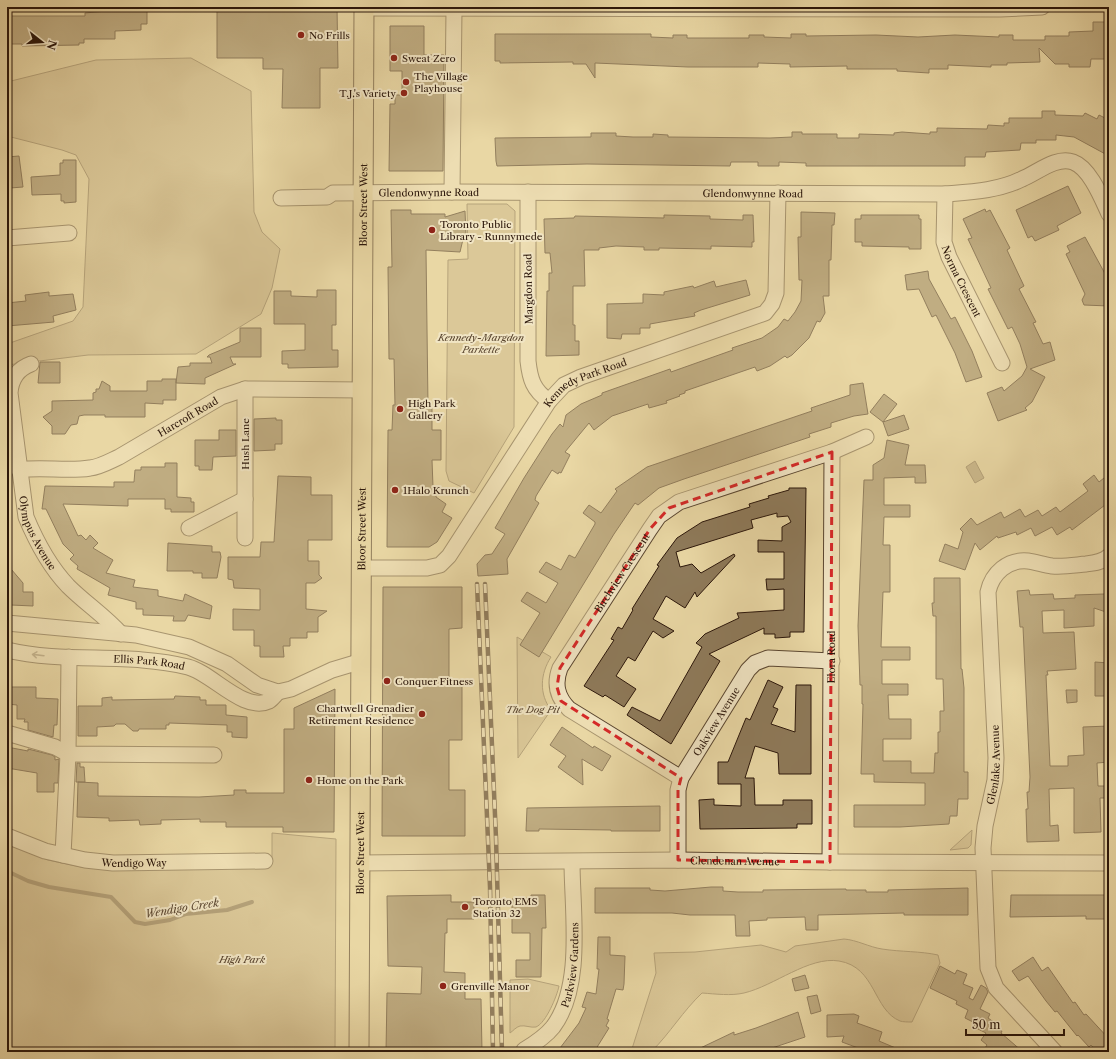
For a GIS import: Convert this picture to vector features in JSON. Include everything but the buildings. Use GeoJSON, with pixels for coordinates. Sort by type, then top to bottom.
{"type":"FeatureCollection","features":[{"type":"Feature","properties":{"kind":"main road","name":"Bloor Street West"},"geometry":{"type":"LineString","coordinates":[[359,1052],[364,7]]}},
{"type":"Feature","properties":{"kind":"street"},"geometry":{"type":"LineString","coordinates":[[364,7],[984,9],[1042,7]]}},
{"type":"Feature","properties":{"kind":"street"},"geometry":{"type":"LineString","coordinates":[[450,8],[452,192]]}},
{"type":"Feature","properties":{"kind":"street","name":"Glendonwynne Road"},"geometry":{"type":"LineString","coordinates":[[281,193],[328,188],[333,193],[363,194],[452,192],[944,194],[982,191],[1021,180],[1049,165],[1062,162],[1073,162],[1082,168],[1093,182],[1109,214]]}},
{"type":"Feature","properties":{"kind":"street","name":"Margdon Road"},"geometry":{"type":"LineString","coordinates":[[528,192],[528,360],[531,381],[541,396],[548,401]]}},
{"type":"Feature","properties":{"kind":"street","name":"Kennedy Park Road"},"geometry":{"type":"LineString","coordinates":[[362,568],[428,568],[440,566],[449,556],[548,401],[564,385],[581,377],[765,314],[772,304],[776,293],[778,193]]}},
{"type":"Feature","properties":{"kind":"street","name":"Norma Crescent"},"geometry":{"type":"LineString","coordinates":[[944,194],[944,242],[949,257],[1002,363]]}},
{"type":"Feature","properties":{"kind":"street"},"geometry":{"type":"LineString","coordinates":[[7,238],[70,233]]}},
{"type":"Feature","properties":{"kind":"street","name":"Olympus Avenue"},"geometry":{"type":"LineString","coordinates":[[31,364],[22,367],[16,373],[11,385],[19,470],[26,517],[42,548],[68,585],[106,618],[121,634]]}},
{"type":"Feature","properties":{"kind":"street","name":"Harcroft Road"},"geometry":{"type":"LineString","coordinates":[[19,470],[32,468],[78,470],[101,465],[119,457],[221,397],[245,389],[363,390]]}},
{"type":"Feature","properties":{"kind":"street","name":"Hush Lane"},"geometry":{"type":"LineString","coordinates":[[245,389],[245,538]]}},
{"type":"Feature","properties":{"kind":"street","name":"Birchview Crescent"},"geometry":{"type":"LineString","coordinates":[[681,778],[569,709],[561,701],[557,693],[557,676],[560,668],[650,529],[669,508],[679,502],[832,452],[866,437]]}},
{"type":"Feature","properties":{"kind":"street","name":"Elora Road"},"geometry":{"type":"LineString","coordinates":[[830,862],[832,452]]}},
{"type":"Feature","properties":{"kind":"street"},"geometry":{"type":"LineString","coordinates":[[189,528],[245,499]]}},
{"type":"Feature","properties":{"kind":"street","name":"Glenlake Avenue"},"geometry":{"type":"LineString","coordinates":[[1055,1052],[996,988],[991,978],[987,956],[984,862],[985,826],[996,764],[988,592],[991,581],[1002,568],[1013,562],[1026,560],[1051,566],[1065,566],[1095,563],[1109,558]]}},
{"type":"Feature","properties":{"kind":"street","name":"Ellis Park Road"},"geometry":{"type":"LineString","coordinates":[[7,623],[121,634],[189,647],[227,664],[257,685],[278,692],[291,689],[332,670],[362,661]]}},
{"type":"Feature","properties":{"kind":"street","name":"Ellis Park Road"},"geometry":{"type":"LineString","coordinates":[[7,650],[43,656],[156,661],[189,667],[203,673],[239,697],[250,702],[260,703],[270,701],[278,692]]}},
{"type":"Feature","properties":{"kind":"street"},"geometry":{"type":"LineString","coordinates":[[63,855],[68,754],[69,657]]}},
{"type":"Feature","properties":{"kind":"street","name":"Oakview Avenue"},"geometry":{"type":"LineString","coordinates":[[678,860],[678,790],[681,778],[748,670],[755,663],[768,658],[832,660]]}},
{"type":"Feature","properties":{"kind":"street"},"geometry":{"type":"LineString","coordinates":[[7,734],[55,747],[68,754],[214,755]]}},
{"type":"Feature","properties":{"kind":"street","name":"Wendigo Way"},"geometry":{"type":"LineString","coordinates":[[7,836],[45,851],[85,860],[113,863],[265,861]]}},
{"type":"Feature","properties":{"kind":"street","name":"Clendenan Avenue"},"geometry":{"type":"LineString","coordinates":[[360,863],[678,860],[1109,863]]}},
{"type":"Feature","properties":{"kind":"street","name":"Parkview Gardens"},"geometry":{"type":"LineString","coordinates":[[524,1050],[541,1039],[553,1027],[562,1011],[568,994],[572,969],[572,862]]}},
{"type":"Feature","properties":{"kind":"highlighted area"},"geometry":{"type":"Polygon","coordinates":[[[832,452],[830,862],[678,860],[678,790],[681,778],[561,701],[557,687],[560,668],[650,529],[669,508],[832,452]]]}},
{"type":"Feature","properties":{"kind":"green space"},"geometry":{"type":"Polygon","coordinates":[[[191,58],[251,91],[254,212],[262,232],[280,249],[272,288],[261,314],[196,354],[88,355],[7,365],[7,344],[73,321],[83,307],[89,179],[76,155],[7,136],[7,82],[96,60],[191,58]]]}},
{"type":"Feature","properties":{"kind":"green space","name":"Kennedy-Margdon Parkette"},"geometry":{"type":"Polygon","coordinates":[[[467,204],[507,204],[515,211],[514,427],[474,493],[449,481],[446,471],[448,260],[468,259],[467,204]]]}},
{"type":"Feature","properties":{"kind":"green space","name":"The Dog Pit"},"geometry":{"type":"Polygon","coordinates":[[[517,637],[551,657],[545,670],[542,684],[544,697],[551,710],[518,758],[517,637]]]}},
{"type":"Feature","properties":{"kind":"green space"},"geometry":{"type":"Polygon","coordinates":[[[972,830],[971,845],[968,848],[950,850],[972,830]]]}},
{"type":"Feature","properties":{"kind":"green space","name":"High Park"},"geometry":{"type":"Polygon","coordinates":[[[272,833],[336,839],[335,1052],[7,1052],[7,844],[48,860],[81,867],[268,866],[272,857],[272,833]]]}},
{"type":"Feature","properties":{"kind":"green space"},"geometry":{"type":"Polygon","coordinates":[[[844,939],[882,949],[938,955],[940,963],[912,1022],[900,1021],[891,1016],[884,1008],[860,971],[851,965],[839,961],[828,961],[804,967],[744,993],[729,995],[702,993],[652,1051],[631,1052],[656,973],[654,953],[695,952],[761,945],[786,952],[795,946],[844,939]]]}},
{"type":"Feature","properties":{"kind":"green space"},"geometry":{"type":"Polygon","coordinates":[[[528,979],[559,986],[558,990],[547,1015],[540,1024],[536,1027],[520,1026],[510,1033],[510,980],[528,979]]]}},
{"type":"Feature","properties":{"kind":"shaded area"},"geometry":{"type":"Polygon","coordinates":[[[975,461],[984,478],[975,483],[966,467],[975,461]]]}},
{"type":"Feature","properties":{"kind":"waterway","name":"Wendigo Creek"},"geometry":{"type":"LineString","coordinates":[[7,871],[28,881],[49,887],[111,897],[135,922],[145,924],[170,920],[186,914],[227,910],[252,902]]}},
{"type":"Feature","properties":{"kind":"railway"},"geometry":{"type":"LineString","coordinates":[[477,584],[490,887],[493,1052]]}},
{"type":"Feature","properties":{"kind":"railway"},"geometry":{"type":"LineString","coordinates":[[485,584],[496,838],[502,1052]]}},
{"type":"Feature","properties":{"kind":"place","name":"No Frills"},"geometry":{"type":"Point","coordinates":[301,35]}},
{"type":"Feature","properties":{"kind":"place","name":"Sweat Zero"},"geometry":{"type":"Point","coordinates":[394,58]}},
{"type":"Feature","properties":{"kind":"place","name":"The Village Playhouse"},"geometry":{"type":"Point","coordinates":[406,82]}},
{"type":"Feature","properties":{"kind":"place","name":"T.J.'s Variety"},"geometry":{"type":"Point","coordinates":[404,93]}},
{"type":"Feature","properties":{"kind":"place","name":"Toronto Public Library - Runnymede"},"geometry":{"type":"Point","coordinates":[432,230]}},
{"type":"Feature","properties":{"kind":"place","name":"High Park Gallery"},"geometry":{"type":"Point","coordinates":[400,409]}},
{"type":"Feature","properties":{"kind":"place","name":"1Halo Krunch"},"geometry":{"type":"Point","coordinates":[395,490]}},
{"type":"Feature","properties":{"kind":"place","name":"Conquer Fitness"},"geometry":{"type":"Point","coordinates":[387,681]}},
{"type":"Feature","properties":{"kind":"place","name":"Chartwell Grenadier Retirement Residence"},"geometry":{"type":"Point","coordinates":[422,714]}},
{"type":"Feature","properties":{"kind":"place","name":"Home on the Park"},"geometry":{"type":"Point","coordinates":[309,780]}},
{"type":"Feature","properties":{"kind":"place","name":"Toronto EMS Station 32"},"geometry":{"type":"Point","coordinates":[465,907]}},
{"type":"Feature","properties":{"kind":"place","name":"Grenville Manor"},"geometry":{"type":"Point","coordinates":[443,986]}}]}
